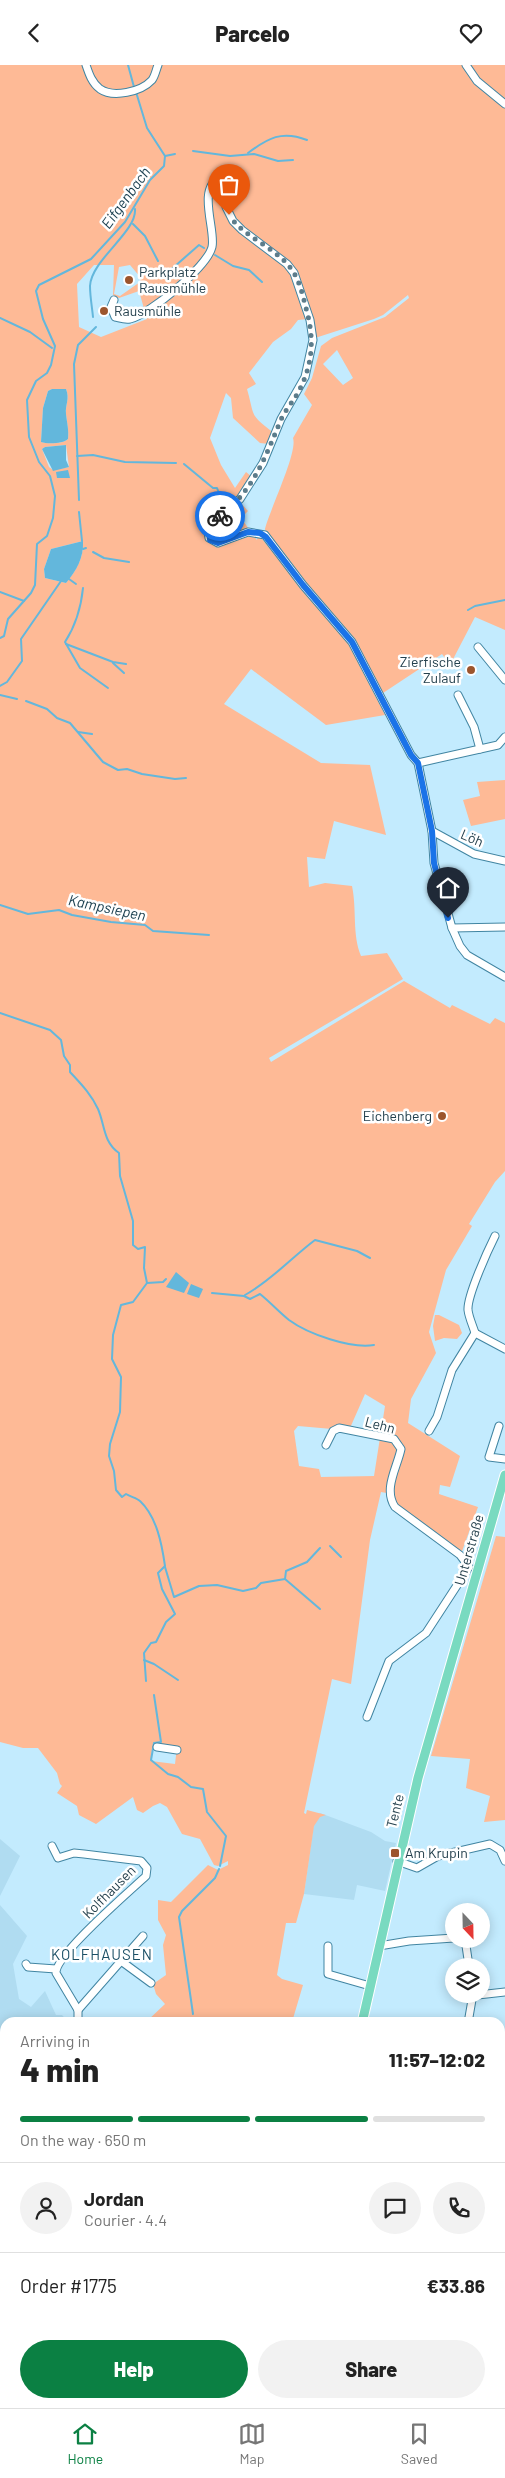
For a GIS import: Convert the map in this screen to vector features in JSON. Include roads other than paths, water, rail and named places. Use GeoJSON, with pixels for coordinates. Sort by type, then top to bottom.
{"type":"FeatureCollection","features":[{"type":"Feature","properties":{"kind":"main road","name":"Unterstraße"},"geometry":{"type":"LineString","coordinates":[[466,1609],[473,1568],[502,1500],[505,1475]]}},
{"type":"Feature","properties":{"kind":"main road","name":"Tente"},"geometry":{"type":"LineString","coordinates":[[363,2017],[397,1861],[418,1778],[466,1609]]}},
{"type":"Feature","properties":{"kind":"street"},"geometry":{"type":"LineString","coordinates":[[86,65],[97,87],[106,92],[123,92],[151,81],[158,65]]}},
{"type":"Feature","properties":{"kind":"street"},"geometry":{"type":"LineString","coordinates":[[466,65],[477,81],[505,104]]}},
{"type":"Feature","properties":{"kind":"street"},"geometry":{"type":"LineString","coordinates":[[114,300],[111,307],[115,317],[125,319],[141,314],[172,292],[210,253],[213,241],[208,206],[212,186],[219,179],[223,184],[226,207],[233,221],[242,230],[288,264],[294,273],[312,328],[312,351],[302,382],[281,419],[263,463],[240,499],[212,523],[208,535],[210,540],[218,543],[248,532],[257,532],[265,535],[303,585],[346,633],[411,755],[418,763],[432,831],[434,863],[452,928],[460,947],[467,955],[505,977]]}},
{"type":"Feature","properties":{"kind":"street"},"geometry":{"type":"LineString","coordinates":[[478,647],[505,680]]}},
{"type":"Feature","properties":{"kind":"street"},"geometry":{"type":"LineString","coordinates":[[458,695],[474,727],[480,749]]}},
{"type":"Feature","properties":{"kind":"street"},"geometry":{"type":"LineString","coordinates":[[418,763],[498,745],[505,737]]}},
{"type":"Feature","properties":{"kind":"street","name":"Löh"},"geometry":{"type":"LineString","coordinates":[[432,831],[474,854],[505,861]]}},
{"type":"Feature","properties":{"kind":"street"},"geometry":{"type":"LineString","coordinates":[[452,928],[505,927]]}},
{"type":"Feature","properties":{"kind":"street"},"geometry":{"type":"LineString","coordinates":[[495,1235],[477,1273],[468,1312],[475,1333],[505,1349]]}},
{"type":"Feature","properties":{"kind":"street"},"geometry":{"type":"LineString","coordinates":[[429,1431],[437,1417],[452,1370],[475,1333]]}},
{"type":"Feature","properties":{"kind":"street"},"geometry":{"type":"LineString","coordinates":[[499,1426],[489,1457],[505,1459]]}},
{"type":"Feature","properties":{"kind":"street","name":"Lehn"},"geometry":{"type":"LineString","coordinates":[[326,1445],[333,1431],[340,1428],[394,1439],[401,1449],[389,1487],[390,1499],[395,1507],[460,1555],[473,1568]]}},
{"type":"Feature","properties":{"kind":"street"},"geometry":{"type":"LineString","coordinates":[[367,1717],[389,1661],[426,1633],[473,1568]]}},
{"type":"Feature","properties":{"kind":"street"},"geometry":{"type":"LineString","coordinates":[[157,1747],[177,1750]]}},
{"type":"Feature","properties":{"kind":"street"},"geometry":{"type":"LineString","coordinates":[[397,1861],[417,1868],[438,1856],[488,1844],[499,1849],[505,1861]]}},
{"type":"Feature","properties":{"kind":"street","name":"Kolfhausen"},"geometry":{"type":"LineString","coordinates":[[52,1846],[58,1858],[74,1853],[84,1853],[141,1861],[147,1867],[146,1876],[84,1935],[60,1960],[56,1969]]}},
{"type":"Feature","properties":{"kind":"street"},"geometry":{"type":"LineString","coordinates":[[78,2010],[143,1936]]}},
{"type":"Feature","properties":{"kind":"street"},"geometry":{"type":"LineString","coordinates":[[379,1946],[409,1941],[445,1939]]}},
{"type":"Feature","properties":{"kind":"street"},"geometry":{"type":"LineString","coordinates":[[328,1946],[328,1974],[336,1974],[370,1986]]}},
{"type":"Feature","properties":{"kind":"street"},"geometry":{"type":"LineString","coordinates":[[122,1961],[150,1983]]}},
{"type":"Feature","properties":{"kind":"street"},"geometry":{"type":"LineString","coordinates":[[26,1964],[28,1967],[56,1969],[59,1981],[78,2010],[78,2017]]}},
{"type":"Feature","properties":{"kind":"street"},"geometry":{"type":"LineString","coordinates":[[490,1992],[505,1991]]}},
{"type":"Feature","properties":{"kind":"street"},"geometry":{"type":"LineString","coordinates":[[469,2017],[471,2003]]}},
{"type":"Feature","properties":{"kind":"water"},"geometry":{"type":"Polygon","coordinates":[[[52,389],[66,389],[68,396],[66,411],[68,439],[59,443],[41,442],[43,408],[48,391],[52,389]]]}},
{"type":"Feature","properties":{"kind":"water"},"geometry":{"type":"Polygon","coordinates":[[[66,445],[66,460],[69,467],[53,471],[42,449],[66,445]]]}},
{"type":"Feature","properties":{"kind":"water"},"geometry":{"type":"Polygon","coordinates":[[[68,470],[70,478],[57,478],[56,472],[68,470]]]}},
{"type":"Feature","properties":{"kind":"water"},"geometry":{"type":"Polygon","coordinates":[[[83,541],[79,564],[66,583],[45,578],[44,569],[51,549],[83,541]]]}},
{"type":"Feature","properties":{"kind":"water"},"geometry":{"type":"Polygon","coordinates":[[[176,1272],[189,1283],[184,1293],[166,1287],[176,1272]]]}},
{"type":"Feature","properties":{"kind":"water"},"geometry":{"type":"Polygon","coordinates":[[[191,1284],[203,1289],[199,1298],[187,1294],[191,1284]]]}},
{"type":"Feature","properties":{"kind":"waterway","name":"Eifgenbach"},"geometry":{"type":"LineString","coordinates":[[128,65],[134,87]]}},
{"type":"Feature","properties":{"kind":"waterway","name":"Eifgenbach"},"geometry":{"type":"LineString","coordinates":[[0,638],[4,636],[8,619],[31,593],[35,585],[37,544],[47,536],[53,518],[55,496],[50,476],[39,462],[29,437],[27,400],[36,381],[47,373],[51,365],[55,346],[43,319],[36,291],[39,285],[91,259],[125,222],[150,180],[164,166],[165,156],[147,128],[136,92]]}},
{"type":"Feature","properties":{"kind":"waterway"},"geometry":{"type":"LineString","coordinates":[[248,153],[262,143],[276,137],[290,136],[307,140]]}},
{"type":"Feature","properties":{"kind":"waterway"},"geometry":{"type":"LineString","coordinates":[[193,151],[230,156],[254,154],[278,161],[293,160]]}},
{"type":"Feature","properties":{"kind":"waterway"},"geometry":{"type":"LineString","coordinates":[[165,156],[175,154]]}},
{"type":"Feature","properties":{"kind":"waterway"},"geometry":{"type":"LineString","coordinates":[[93,317],[90,286],[92,276],[105,256],[129,227],[134,218],[135,209]]}},
{"type":"Feature","properties":{"kind":"waterway"},"geometry":{"type":"LineString","coordinates":[[133,224],[145,236],[158,261]]}},
{"type":"Feature","properties":{"kind":"waterway"},"geometry":{"type":"LineString","coordinates":[[163,269],[166,274],[199,245],[204,248]]}},
{"type":"Feature","properties":{"kind":"waterway"},"geometry":{"type":"LineString","coordinates":[[215,255],[233,266],[249,270],[262,282]]}},
{"type":"Feature","properties":{"kind":"waterway"},"geometry":{"type":"LineString","coordinates":[[0,318],[30,332],[52,348]]}},
{"type":"Feature","properties":{"kind":"waterway"},"geometry":{"type":"LineString","coordinates":[[79,500],[74,364],[78,345],[96,327]]}},
{"type":"Feature","properties":{"kind":"waterway"},"geometry":{"type":"LineString","coordinates":[[77,456],[93,455],[125,462],[176,463]]}},
{"type":"Feature","properties":{"kind":"waterway"},"geometry":{"type":"LineString","coordinates":[[184,464],[213,488],[217,488],[219,493]]}},
{"type":"Feature","properties":{"kind":"waterway"},"geometry":{"type":"LineString","coordinates":[[79,512],[82,541]]}},
{"type":"Feature","properties":{"kind":"waterway"},"geometry":{"type":"LineString","coordinates":[[93,552],[104,558],[129,562]]}},
{"type":"Feature","properties":{"kind":"waterway"},"geometry":{"type":"LineString","coordinates":[[69,579],[76,584]]}},
{"type":"Feature","properties":{"kind":"waterway"},"geometry":{"type":"LineString","coordinates":[[0,686],[7,682],[22,661],[21,639],[61,581]]}},
{"type":"Feature","properties":{"kind":"waterway"},"geometry":{"type":"LineString","coordinates":[[83,588],[77,616],[65,642],[80,668],[108,688]]}},
{"type":"Feature","properties":{"kind":"waterway"},"geometry":{"type":"LineString","coordinates":[[0,592],[24,601]]}},
{"type":"Feature","properties":{"kind":"waterway"},"geometry":{"type":"LineString","coordinates":[[468,610],[475,606],[505,600]]}},
{"type":"Feature","properties":{"kind":"waterway"},"geometry":{"type":"LineString","coordinates":[[66,644],[113,662],[126,664]]}},
{"type":"Feature","properties":{"kind":"waterway"},"geometry":{"type":"LineString","coordinates":[[113,663],[124,673]]}},
{"type":"Feature","properties":{"kind":"waterway"},"geometry":{"type":"LineString","coordinates":[[0,695],[17,699]]}},
{"type":"Feature","properties":{"kind":"waterway"},"geometry":{"type":"LineString","coordinates":[[26,701],[47,709],[57,718],[70,723],[103,762],[118,770],[127,769],[142,774],[175,779],[186,778]]}},
{"type":"Feature","properties":{"kind":"waterway"},"geometry":{"type":"LineString","coordinates":[[78,732],[92,734]]}},
{"type":"Feature","properties":{"kind":"waterway","name":"Kampsiepen"},"geometry":{"type":"LineString","coordinates":[[0,905],[28,914],[59,910],[72,915],[111,922],[145,925],[153,931],[209,935]]}},
{"type":"Feature","properties":{"kind":"waterway"},"geometry":{"type":"LineString","coordinates":[[0,1013],[50,1030],[61,1040],[64,1056],[70,1065],[70,1072],[92,1099],[98,1109],[107,1138],[119,1153],[120,1176],[133,1221],[133,1245],[138,1249],[145,1247],[144,1268],[147,1283],[133,1302],[121,1305],[113,1335],[112,1359],[121,1377],[120,1412],[110,1444],[109,1456],[114,1471],[116,1490],[122,1497],[126,1494],[140,1501],[155,1523],[165,1566],[158,1573],[162,1589],[175,1614],[166,1622],[156,1642],[151,1643],[144,1653],[146,1681]]}},
{"type":"Feature","properties":{"kind":"waterway"},"geometry":{"type":"LineString","coordinates":[[245,1295],[273,1276],[315,1240],[357,1251],[370,1258]]}},
{"type":"Feature","properties":{"kind":"waterway"},"geometry":{"type":"LineString","coordinates":[[147,1283],[163,1282],[166,1279]]}},
{"type":"Feature","properties":{"kind":"waterway"},"geometry":{"type":"LineString","coordinates":[[212,1293],[244,1296],[250,1299],[260,1294],[289,1320],[318,1335],[342,1343],[365,1346],[374,1345]]}},
{"type":"Feature","properties":{"kind":"waterway"},"geometry":{"type":"LineString","coordinates":[[330,1546],[341,1557]]}},
{"type":"Feature","properties":{"kind":"waterway"},"geometry":{"type":"LineString","coordinates":[[165,1567],[174,1597],[199,1586],[217,1585],[243,1591],[256,1588],[261,1583],[285,1579],[286,1571],[307,1562],[320,1548]]}},
{"type":"Feature","properties":{"kind":"waterway"},"geometry":{"type":"LineString","coordinates":[[285,1579],[320,1609]]}},
{"type":"Feature","properties":{"kind":"waterway"},"geometry":{"type":"LineString","coordinates":[[144,1660],[154,1664],[178,1680]]}},
{"type":"Feature","properties":{"kind":"waterway"},"geometry":{"type":"LineString","coordinates":[[154,1695],[161,1742],[154,1743],[151,1760],[168,1774],[178,1777],[191,1787],[203,1789],[207,1812],[226,1836],[220,1866]]}},
{"type":"Feature","properties":{"kind":"waterway"},"geometry":{"type":"LineString","coordinates":[[193,2014],[179,1917],[182,1911],[215,1878],[219,1869]]}},
{"type":"Feature","properties":{"kind":"place","name":"Parkplatz Rausmühle"},"geometry":{"type":"Point","coordinates":[129,280]}},
{"type":"Feature","properties":{"kind":"place","name":"Rausmühle"},"geometry":{"type":"Point","coordinates":[104,311]}},
{"type":"Feature","properties":{"kind":"place","name":"Zierfische Zulauf"},"geometry":{"type":"Point","coordinates":[471,670]}},
{"type":"Feature","properties":{"kind":"place","name":"Eichenberg"},"geometry":{"type":"Point","coordinates":[442,1116]}},
{"type":"Feature","properties":{"kind":"place","name":"Am Krupin"},"geometry":{"type":"Point","coordinates":[395,1853]}},
{"type":"Feature","properties":{"kind":"district","name":"KOLFHAUSEN"},"geometry":{"type":"Point","coordinates":[102,1955]}}]}
